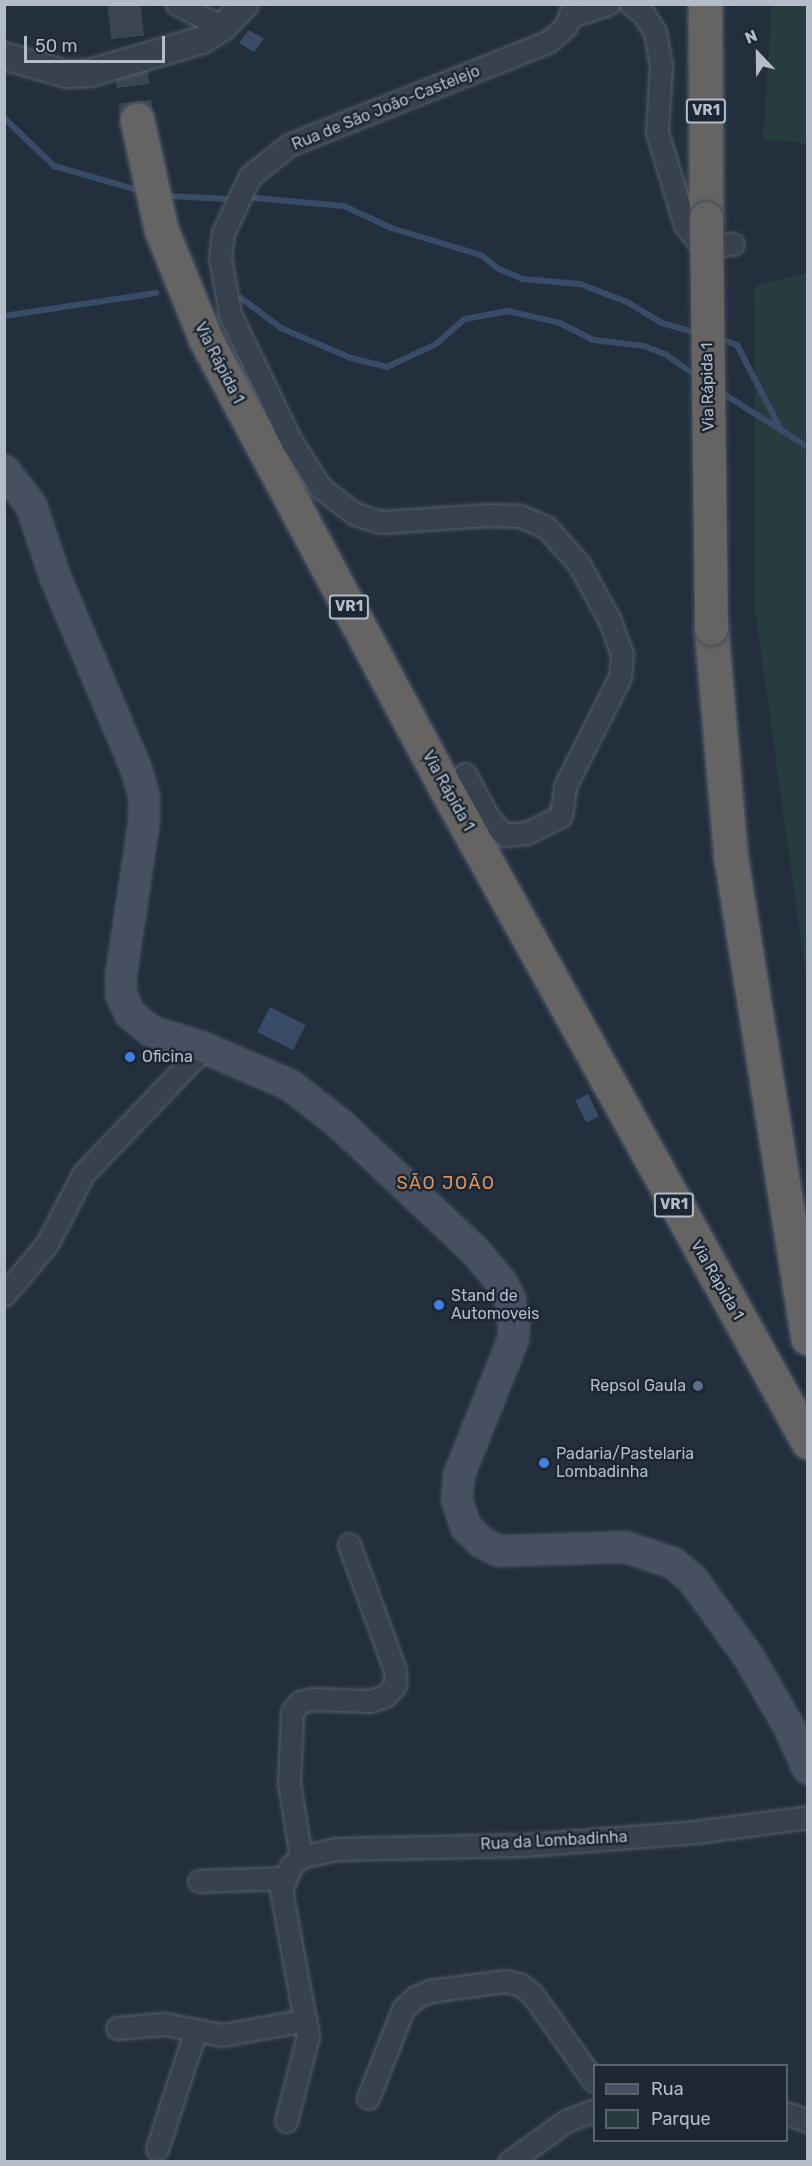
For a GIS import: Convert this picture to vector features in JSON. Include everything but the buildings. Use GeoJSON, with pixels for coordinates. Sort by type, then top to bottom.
{"type":"FeatureCollection","features":[{"type":"Feature","properties":{"kind":"highway","name":"Via Rápida 1"},"geometry":{"type":"LineString","coordinates":[[705,4],[711,628],[731,859],[807,1338]]}},
{"type":"Feature","properties":{"kind":"highway","name":"Via Rápida 1"},"geometry":{"type":"LineString","coordinates":[[137,120],[151,193],[189,304],[494,873],[807,1442]]}},
{"type":"Feature","properties":{"kind":"main road"},"geometry":{"type":"LineString","coordinates":[[4,470],[31,505],[56,579],[136,768],[144,796],[144,822],[121,976],[125,1005],[151,1031],[204,1048],[299,1092],[341,1125],[475,1251],[502,1282],[514,1316],[513,1340],[456,1488],[460,1515],[473,1535],[499,1551],[625,1547],[673,1563],[693,1580],[748,1656],[788,1725],[807,1769]]}},
{"type":"Feature","properties":{"kind":"street"},"geometry":{"type":"LineString","coordinates":[[177,4],[223,27]]}},
{"type":"Feature","properties":{"kind":"street"},"geometry":{"type":"LineString","coordinates":[[4,56],[66,74],[90,73],[202,40],[223,27],[245,4]]}},
{"type":"Feature","properties":{"kind":"street"},"geometry":{"type":"LineString","coordinates":[[572,10],[608,4]]}},
{"type":"Feature","properties":{"kind":"street"},"geometry":{"type":"LineString","coordinates":[[631,4],[644,13],[655,32],[661,65],[657,132],[685,225],[702,246],[733,244]]}},
{"type":"Feature","properties":{"kind":"street","name":"Rua de São João-Castelejo"},"geometry":{"type":"LineString","coordinates":[[465,774],[488,817],[504,835],[527,833],[561,816],[565,786],[620,677],[622,654],[609,619],[579,564],[546,527],[520,516],[500,515],[381,522],[355,514],[326,493],[291,441],[230,314],[220,257],[223,233],[250,176],[289,145],[548,42],[572,10]]}},
{"type":"Feature","properties":{"kind":"street"},"geometry":{"type":"LineString","coordinates":[[4,1295],[47,1244],[84,1174],[204,1048]]}},
{"type":"Feature","properties":{"kind":"street"},"geometry":{"type":"LineString","coordinates":[[286,2121],[308,2047],[306,2020],[283,1904],[285,1878],[302,1857],[289,1784],[292,1712],[300,1702],[312,1699],[370,1701],[385,1696],[395,1685],[395,1670],[349,1544]]}},
{"type":"Feature","properties":{"kind":"street","name":"Rua da Lombadinha"},"geometry":{"type":"LineString","coordinates":[[302,1857],[337,1849],[524,1845],[639,1836],[807,1817]]}},
{"type":"Feature","properties":{"kind":"street"},"geometry":{"type":"LineString","coordinates":[[199,1881],[285,1878]]}},
{"type":"Feature","properties":{"kind":"street"},"geometry":{"type":"LineString","coordinates":[[368,2098],[403,2009],[416,1997],[430,1992],[505,1981],[521,1985],[532,1995],[593,2080]]}},
{"type":"Feature","properties":{"kind":"street"},"geometry":{"type":"LineString","coordinates":[[117,2028],[164,2024],[195,2032],[222,2035],[306,2020]]}},
{"type":"Feature","properties":{"kind":"street"},"geometry":{"type":"LineString","coordinates":[[157,2149],[195,2032]]}},
{"type":"Feature","properties":{"kind":"street"},"geometry":{"type":"LineString","coordinates":[[509,2162],[566,2121],[593,2110]]}},
{"type":"Feature","properties":{"kind":"street"},"geometry":{"type":"LineString","coordinates":[[788,2114],[807,2121]]}},
{"type":"Feature","properties":{"kind":"green space"},"geometry":{"type":"Polygon","coordinates":[[[772,5],[807,5],[807,144],[763,138],[772,5]]]}},
{"type":"Feature","properties":{"kind":"green space"},"geometry":{"type":"Polygon","coordinates":[[[808,273],[807,983],[755,610],[754,286],[808,273]]]}},
{"type":"Feature","properties":{"kind":"water"},"geometry":{"type":"Polygon","coordinates":[[[249,30],[264,39],[254,52],[239,43],[249,30]]]}},
{"type":"Feature","properties":{"kind":"water"},"geometry":{"type":"Polygon","coordinates":[[[270,1007],[306,1025],[293,1050],[257,1032],[270,1007]]]}},
{"type":"Feature","properties":{"kind":"water"},"geometry":{"type":"Polygon","coordinates":[[[588,1094],[599,1116],[586,1123],[575,1100],[588,1094]]]}},
{"type":"Feature","properties":{"kind":"waterway"},"geometry":{"type":"LineString","coordinates":[[4,118],[54,166],[134,189]]}},
{"type":"Feature","properties":{"kind":"waterway"},"geometry":{"type":"LineString","coordinates":[[168,196],[228,199]]}},
{"type":"Feature","properties":{"kind":"waterway"},"geometry":{"type":"LineString","coordinates":[[255,198],[344,206],[391,228],[481,255],[499,269],[522,279],[580,284],[627,302],[662,323],[698,333]]}},
{"type":"Feature","properties":{"kind":"waterway"},"geometry":{"type":"LineString","coordinates":[[4,316],[156,293]]}},
{"type":"Feature","properties":{"kind":"waterway"},"geometry":{"type":"LineString","coordinates":[[241,298],[281,328],[351,358],[387,367],[436,344],[465,319],[508,311],[560,323],[593,340],[644,346],[665,354],[698,377]]}},
{"type":"Feature","properties":{"kind":"waterway"},"geometry":{"type":"LineString","coordinates":[[716,338],[737,345],[781,430]]}},
{"type":"Feature","properties":{"kind":"waterway"},"geometry":{"type":"LineString","coordinates":[[719,391],[808,447]]}},
{"type":"Feature","properties":{"kind":"tunnel"},"geometry":{"type":"LineString","coordinates":[[124,4],[137,120]]}},
{"type":"Feature","properties":{"kind":"place","name":"Oficina"},"geometry":{"type":"Point","coordinates":[130,1057]}},
{"type":"Feature","properties":{"kind":"place","name":"Stand de Automoveis"},"geometry":{"type":"Point","coordinates":[439,1305]}},
{"type":"Feature","properties":{"kind":"place","name":"Repsol Gaula"},"geometry":{"type":"Point","coordinates":[698,1386]}},
{"type":"Feature","properties":{"kind":"place","name":"Padaria/Pastelaria Lombadinha"},"geometry":{"type":"Point","coordinates":[544,1463]}},
{"type":"Feature","properties":{"kind":"district","name":"SÃO JOÃO"},"geometry":{"type":"Point","coordinates":[446,1183]}}]}
